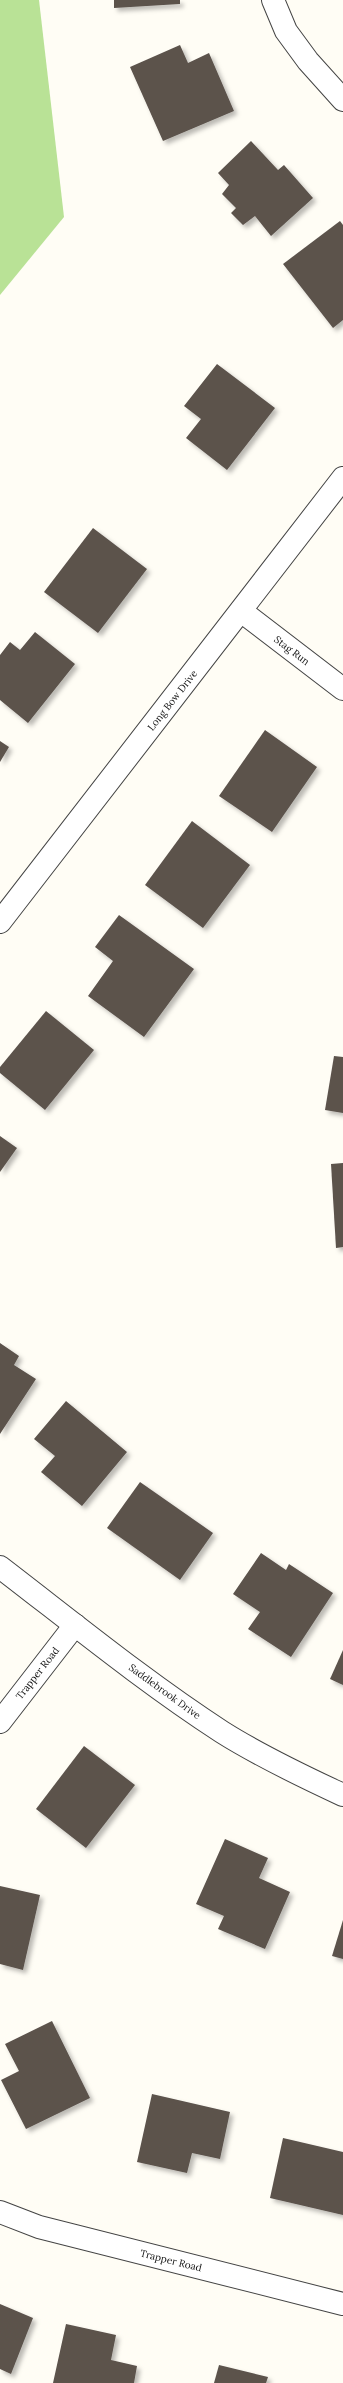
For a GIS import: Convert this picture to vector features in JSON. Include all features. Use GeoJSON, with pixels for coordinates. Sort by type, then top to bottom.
{"type":"FeatureCollection","features":[{"type":"Feature","properties":{"kind":"street"},"geometry":{"type":"LineString","coordinates":[[274,0],[286,31],[308,61],[343,100]]}},
{"type":"Feature","properties":{"kind":"street","name":"Long Bow Drive"},"geometry":{"type":"LineString","coordinates":[[0,922],[343,478]]}},
{"type":"Feature","properties":{"kind":"street","name":"Stag Run"},"geometry":{"type":"LineString","coordinates":[[241,611],[343,690]]}},
{"type":"Feature","properties":{"kind":"street","name":"Saddlebrook Drive"},"geometry":{"type":"LineString","coordinates":[[0,1567],[75,1625],[223,1732],[298,1774],[343,1795]]}},
{"type":"Feature","properties":{"kind":"street","name":"Trapper Road"},"geometry":{"type":"LineString","coordinates":[[0,1722],[75,1625]]}},
{"type":"Feature","properties":{"kind":"street","name":"Trapper Road"},"geometry":{"type":"LineString","coordinates":[[0,2212],[38,2227],[343,2304]]}},
{"type":"Feature","properties":{"kind":"green space"},"geometry":{"type":"Polygon","coordinates":[[[0,0],[39,0],[64,217],[0,295],[0,0]]]}},
{"type":"Feature","properties":{"kind":"building"},"geometry":{"type":"Polygon","coordinates":[[[114,0],[180,0],[180,4],[114,8],[114,0]]]}},
{"type":"Feature","properties":{"kind":"building"},"geometry":{"type":"Polygon","coordinates":[[[180,45],[188,63],[209,53],[234,111],[163,141],[130,67],[180,45]]]}},
{"type":"Feature","properties":{"kind":"building"},"geometry":{"type":"Polygon","coordinates":[[[251,141],[278,170],[284,165],[313,198],[271,236],[255,216],[243,225],[231,213],[236,208],[222,194],[229,185],[218,173],[251,141]]]}},
{"type":"Feature","properties":{"kind":"building"},"geometry":{"type":"Polygon","coordinates":[[[340,221],[343,225],[343,320],[333,328],[283,264],[340,221]]]}},
{"type":"Feature","properties":{"kind":"building"},"geometry":{"type":"Polygon","coordinates":[[[217,364],[275,408],[227,470],[186,438],[201,419],[184,406],[217,364]]]}},
{"type":"Feature","properties":{"kind":"building"},"geometry":{"type":"Polygon","coordinates":[[[93,528],[147,569],[98,633],[44,592],[93,528]]]}},
{"type":"Feature","properties":{"kind":"building"},"geometry":{"type":"Polygon","coordinates":[[[35,632],[75,664],[28,723],[0,700],[0,655],[10,642],[20,650],[35,632]]]}},
{"type":"Feature","properties":{"kind":"building"},"geometry":{"type":"Polygon","coordinates":[[[265,730],[317,767],[272,832],[219,796],[265,730]]]}},
{"type":"Feature","properties":{"kind":"building"},"geometry":{"type":"Polygon","coordinates":[[[0,741],[9,747],[0,762],[0,741]]]}},
{"type":"Feature","properties":{"kind":"building"},"geometry":{"type":"Polygon","coordinates":[[[192,821],[250,865],[203,928],[145,885],[192,821]]]}},
{"type":"Feature","properties":{"kind":"building"},"geometry":{"type":"Polygon","coordinates":[[[119,915],[194,969],[144,1037],[88,996],[113,961],[95,947],[119,915]]]}},
{"type":"Feature","properties":{"kind":"building"},"geometry":{"type":"Polygon","coordinates":[[[46,1011],[94,1050],[45,1110],[0,1073],[0,1067],[46,1011]]]}},
{"type":"Feature","properties":{"kind":"building"},"geometry":{"type":"Polygon","coordinates":[[[334,1056],[343,1057],[343,1113],[325,1110],[334,1056]]]}},
{"type":"Feature","properties":{"kind":"building"},"geometry":{"type":"Polygon","coordinates":[[[0,1136],[17,1148],[0,1172],[0,1136]]]}},
{"type":"Feature","properties":{"kind":"building"},"geometry":{"type":"Polygon","coordinates":[[[343,1163],[343,1247],[336,1248],[331,1164],[343,1163]]]}},
{"type":"Feature","properties":{"kind":"building"},"geometry":{"type":"Polygon","coordinates":[[[0,1343],[19,1356],[14,1365],[36,1379],[0,1434],[0,1343]]]}},
{"type":"Feature","properties":{"kind":"building"},"geometry":{"type":"Polygon","coordinates":[[[66,1401],[127,1452],[82,1506],[41,1472],[55,1456],[34,1439],[66,1401]]]}},
{"type":"Feature","properties":{"kind":"building"},"geometry":{"type":"Polygon","coordinates":[[[140,1482],[213,1533],[180,1580],[107,1528],[140,1482]]]}},
{"type":"Feature","properties":{"kind":"building"},"geometry":{"type":"Polygon","coordinates":[[[261,1553],[286,1570],[289,1564],[333,1593],[291,1657],[248,1629],[260,1612],[233,1594],[261,1553]]]}},
{"type":"Feature","properties":{"kind":"building"},"geometry":{"type":"Polygon","coordinates":[[[343,1650],[343,1685],[330,1679],[343,1650]]]}},
{"type":"Feature","properties":{"kind":"building"},"geometry":{"type":"Polygon","coordinates":[[[84,1746],[135,1785],[86,1848],[36,1809],[84,1746]]]}},
{"type":"Feature","properties":{"kind":"building"},"geometry":{"type":"Polygon","coordinates":[[[225,1839],[268,1858],[259,1878],[290,1892],[265,1949],[218,1929],[224,1916],[196,1904],[225,1839]]]}},
{"type":"Feature","properties":{"kind":"building"},"geometry":{"type":"Polygon","coordinates":[[[0,1886],[40,1895],[23,1970],[0,1964],[0,1886]]]}},
{"type":"Feature","properties":{"kind":"building"},"geometry":{"type":"Polygon","coordinates":[[[343,1920],[343,1959],[332,1956],[343,1920]]]}},
{"type":"Feature","properties":{"kind":"building"},"geometry":{"type":"Polygon","coordinates":[[[52,2021],[90,2098],[26,2129],[1,2080],[19,2071],[5,2044],[52,2021]]]}},
{"type":"Feature","properties":{"kind":"building"},"geometry":{"type":"Polygon","coordinates":[[[152,2094],[230,2112],[220,2159],[192,2153],[187,2173],[137,2162],[152,2094]]]}},
{"type":"Feature","properties":{"kind":"building"},"geometry":{"type":"Polygon","coordinates":[[[283,2138],[343,2152],[343,2215],[270,2198],[283,2138]]]}},
{"type":"Feature","properties":{"kind":"building"},"geometry":{"type":"Polygon","coordinates":[[[0,2304],[33,2318],[11,2374],[0,2369],[0,2304]]]}},
{"type":"Feature","properties":{"kind":"building"},"geometry":{"type":"Polygon","coordinates":[[[66,2324],[116,2335],[111,2360],[137,2366],[134,2383],[53,2383],[66,2324]]]}},
{"type":"Feature","properties":{"kind":"building"},"geometry":{"type":"Polygon","coordinates":[[[219,2365],[268,2377],[266,2383],[214,2383],[219,2365]]]}}]}
